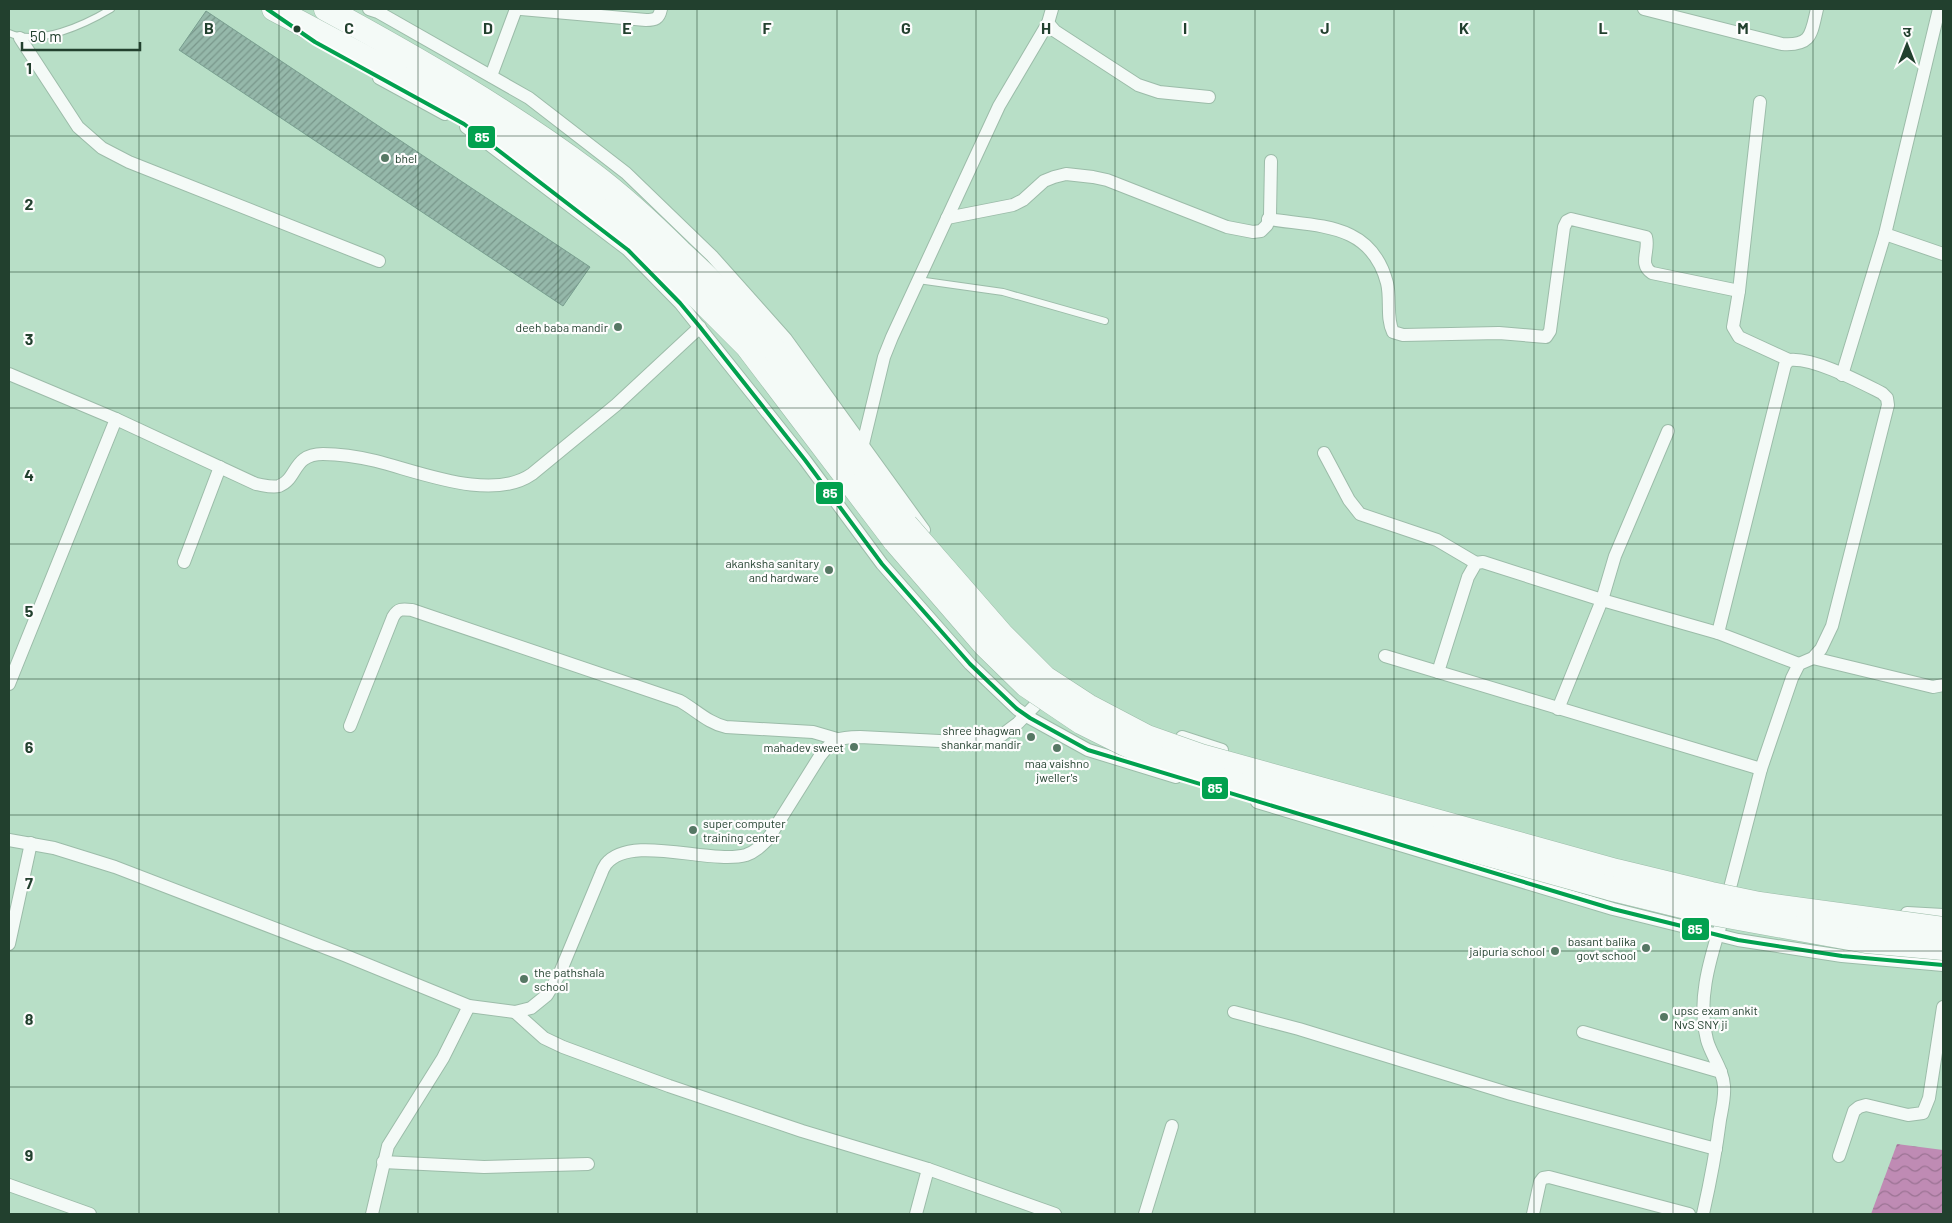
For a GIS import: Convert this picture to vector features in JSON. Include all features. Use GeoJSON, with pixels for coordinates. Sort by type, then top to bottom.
{"type":"FeatureCollection","features":[{"type":"Feature","properties":{"kind":"highway"},"geometry":{"type":"LineString","coordinates":[[274,9],[427,90],[507,140],[574,188],[634,236],[747,346],[901,533],[985,645],[1026,685],[1081,722],[1182,769],[1609,888],[1711,913],[1866,941],[1943,948]]}},
{"type":"Feature","properties":{"kind":"highway"},"geometry":{"type":"LineString","coordinates":[[326,9],[423,62],[502,110],[592,174],[641,215],[752,324],[799,380],[901,533],[1045,678],[1088,706],[1147,738],[1201,756],[1616,871],[1759,904],[1943,929]]}},
{"type":"Feature","properties":{"kind":"street"},"geometry":{"type":"LineString","coordinates":[[267,9],[315,42],[464,124],[628,250],[680,303],[700,327],[805,460],[882,564],[970,664],[1026,715],[1088,750],[1614,909],[1738,940],[1842,956],[1943,964]]}},
{"type":"Feature","properties":{"kind":"street"},"geometry":{"type":"LineString","coordinates":[[369,9],[378,12],[529,98],[626,173],[712,256],[786,339],[931,540],[1008,632],[1059,679],[1125,718],[1217,749],[1623,865],[1796,900],[1943,915]]}},
{"type":"Feature","properties":{"kind":"street"},"geometry":{"type":"LineString","coordinates":[[491,76],[516,9]]}},
{"type":"Feature","properties":{"kind":"street"},"geometry":{"type":"LineString","coordinates":[[521,9],[608,18],[655,20],[659,17],[661,9]]}},
{"type":"Feature","properties":{"kind":"street"},"geometry":{"type":"LineString","coordinates":[[863,444],[884,357],[998,106],[1048,23],[1052,9]]}},
{"type":"Feature","properties":{"kind":"street"},"geometry":{"type":"LineString","coordinates":[[1644,9],[1692,15],[1782,44],[1796,45],[1806,42],[1811,34],[1817,9]]}},
{"type":"Feature","properties":{"kind":"street"},"geometry":{"type":"LineString","coordinates":[[1842,374],[1885,234],[1939,26],[1939,9]]}},
{"type":"Feature","properties":{"kind":"street"},"geometry":{"type":"LineString","coordinates":[[1048,23],[1055,31],[1144,87],[1158,92],[1209,97]]}},
{"type":"Feature","properties":{"kind":"street"},"geometry":{"type":"LineString","coordinates":[[14,36],[78,127],[102,148],[129,162],[379,261]]}},
{"type":"Feature","properties":{"kind":"street"},"geometry":{"type":"LineString","coordinates":[[1703,1214],[1716,1149],[1725,1088],[1721,1072],[1707,1041],[1704,1025],[1703,1006],[1707,978],[1761,769],[1792,678],[1799,664],[1813,658],[1828,638],[1832,626],[1888,404],[1887,398],[1882,393],[1842,374],[1806,362],[1789,360],[1739,337],[1735,332],[1734,318],[1739,291],[1760,102]]}},
{"type":"Feature","properties":{"kind":"street"},"geometry":{"type":"LineString","coordinates":[[947,218],[1013,205],[1023,200],[1044,181],[1054,176],[1066,174],[1092,176],[1107,180],[1227,227],[1252,232],[1261,231],[1267,225],[1268,219],[1271,161]]}},
{"type":"Feature","properties":{"kind":"street"},"geometry":{"type":"LineString","coordinates":[[1268,219],[1341,230],[1353,235],[1364,244],[1373,254],[1385,278],[1390,297],[1390,326],[1393,332],[1403,335],[1499,333],[1546,337],[1550,331],[1564,227],[1567,221],[1571,219],[1646,237],[1647,246],[1644,264],[1646,269],[1652,273],[1739,291]]}},
{"type":"Feature","properties":{"kind":"street"},"geometry":{"type":"LineString","coordinates":[[1885,234],[1943,254]]}},
{"type":"Feature","properties":{"kind":"street"},"geometry":{"type":"LineString","coordinates":[[9,374],[116,419],[256,484],[273,487],[280,486],[303,459],[310,455],[344,455],[374,460],[450,480],[478,485],[511,484],[522,481],[532,474],[652,372],[700,327]]}},
{"type":"Feature","properties":{"kind":"street"},"geometry":{"type":"LineString","coordinates":[[1718,633],[1783,370],[1789,360]]}},
{"type":"Feature","properties":{"kind":"street"},"geometry":{"type":"LineString","coordinates":[[9,684],[116,419]]}},
{"type":"Feature","properties":{"kind":"street"},"geometry":{"type":"LineString","coordinates":[[1558,709],[1602,600],[1615,556],[1668,431]]}},
{"type":"Feature","properties":{"kind":"street"},"geometry":{"type":"LineString","coordinates":[[1324,453],[1349,500],[1360,514],[1368,518],[1437,540],[1476,563],[1493,564],[1602,600],[1718,633],[1799,664]]}},
{"type":"Feature","properties":{"kind":"street"},"geometry":{"type":"LineString","coordinates":[[184,562],[220,467]]}},
{"type":"Feature","properties":{"kind":"street"},"geometry":{"type":"LineString","coordinates":[[1438,672],[1468,577],[1476,563]]}},
{"type":"Feature","properties":{"kind":"street"},"geometry":{"type":"LineString","coordinates":[[350,726],[393,617],[396,612],[402,609],[412,610],[680,702],[693,708],[708,721],[717,725],[813,732],[837,739]]}},
{"type":"Feature","properties":{"kind":"street"},"geometry":{"type":"LineString","coordinates":[[1385,656],[1761,769]]}},
{"type":"Feature","properties":{"kind":"street"},"geometry":{"type":"LineString","coordinates":[[1813,658],[1934,687],[1943,685]]}},
{"type":"Feature","properties":{"kind":"street"},"geometry":{"type":"LineString","coordinates":[[9,840],[54,848],[115,867],[344,955],[469,1006],[515,1012],[531,1008],[547,995],[606,864],[616,856],[636,850],[656,850],[702,856],[736,857],[748,855],[768,839],[820,756],[829,744],[837,739],[860,737],[958,742],[1002,735],[1018,723],[1059,679]]}},
{"type":"Feature","properties":{"kind":"street"},"geometry":{"type":"LineString","coordinates":[[9,944],[31,843]]}},
{"type":"Feature","properties":{"kind":"street"},"geometry":{"type":"LineString","coordinates":[[372,1214],[388,1146],[443,1058],[469,1006]]}},
{"type":"Feature","properties":{"kind":"street"},"geometry":{"type":"LineString","coordinates":[[1839,1156],[1854,1111],[1859,1107],[1866,1105],[1908,1115],[1923,1113],[1928,1098],[1943,1007]]}},
{"type":"Feature","properties":{"kind":"street"},"geometry":{"type":"LineString","coordinates":[[515,1012],[544,1038],[572,1050],[669,1086],[802,1131],[928,1169],[1055,1214]]}},
{"type":"Feature","properties":{"kind":"street"},"geometry":{"type":"LineString","coordinates":[[1234,1012],[1510,1094],[1716,1149]]}},
{"type":"Feature","properties":{"kind":"street"},"geometry":{"type":"LineString","coordinates":[[1583,1032],[1721,1072]]}},
{"type":"Feature","properties":{"kind":"street"},"geometry":{"type":"LineString","coordinates":[[1145,1214],[1172,1126]]}},
{"type":"Feature","properties":{"kind":"street"},"geometry":{"type":"LineString","coordinates":[[383,1162],[484,1166],[588,1164]]}},
{"type":"Feature","properties":{"kind":"street"},"geometry":{"type":"LineString","coordinates":[[916,1214],[928,1169]]}},
{"type":"Feature","properties":{"kind":"street"},"geometry":{"type":"LineString","coordinates":[[1533,1214],[1540,1182],[1543,1178],[1549,1177],[1690,1214]]}},
{"type":"Feature","properties":{"kind":"street"},"geometry":{"type":"LineString","coordinates":[[9,1185],[90,1214]]}},
{"type":"Feature","properties":{"kind":"lane"},"geometry":{"type":"LineString","coordinates":[[14,36],[46,36],[95,18],[111,9]]}},
{"type":"Feature","properties":{"kind":"lane"},"geometry":{"type":"LineString","coordinates":[[918,280],[1003,292],[1105,321]]}},
{"type":"Feature","properties":{"kind":"water"},"geometry":{"type":"Polygon","coordinates":[[[1897,1144],[1943,1150],[1943,1214],[1871,1214],[1897,1144]]]}},
{"type":"Feature","properties":{"kind":"building","name":"bhel"},"geometry":{"type":"Polygon","coordinates":[[[206,11],[590,267],[563,306],[179,50],[206,11]]]}},
{"type":"Feature","properties":{"kind":"transit line","name":"85"},"geometry":{"type":"LineString","coordinates":[[267,9],[315,42],[464,124],[628,250],[680,303],[700,327],[805,460],[882,564],[970,664],[1017,709],[1030,718],[1088,750],[1613,909],[1738,940],[1842,956],[1943,965]]}},
{"type":"Feature","properties":{"kind":"place","name":"bhel"},"geometry":{"type":"Point","coordinates":[385,158]}},
{"type":"Feature","properties":{"kind":"place","name":"deeh baba mandir"},"geometry":{"type":"Point","coordinates":[618,327]}},
{"type":"Feature","properties":{"kind":"place","name":"akanksha sanitary and hardware"},"geometry":{"type":"Point","coordinates":[829,570]}},
{"type":"Feature","properties":{"kind":"place","name":"shree bhagwan shankar mandir"},"geometry":{"type":"Point","coordinates":[1031,737]}},
{"type":"Feature","properties":{"kind":"place","name":"mahadev sweet"},"geometry":{"type":"Point","coordinates":[854,747]}},
{"type":"Feature","properties":{"kind":"place","name":"maa vaishno jweller's"},"geometry":{"type":"Point","coordinates":[1057,748]}},
{"type":"Feature","properties":{"kind":"place","name":"super computer training center"},"geometry":{"type":"Point","coordinates":[693,830]}},
{"type":"Feature","properties":{"kind":"place","name":"basant balika govt school"},"geometry":{"type":"Point","coordinates":[1646,948]}},
{"type":"Feature","properties":{"kind":"place","name":"jaipuria school"},"geometry":{"type":"Point","coordinates":[1555,951]}},
{"type":"Feature","properties":{"kind":"place","name":"the pathshala school"},"geometry":{"type":"Point","coordinates":[524,979]}},
{"type":"Feature","properties":{"kind":"place","name":"upsc exam ankit NvS SNY ji"},"geometry":{"type":"Point","coordinates":[1664,1017]}}]}
